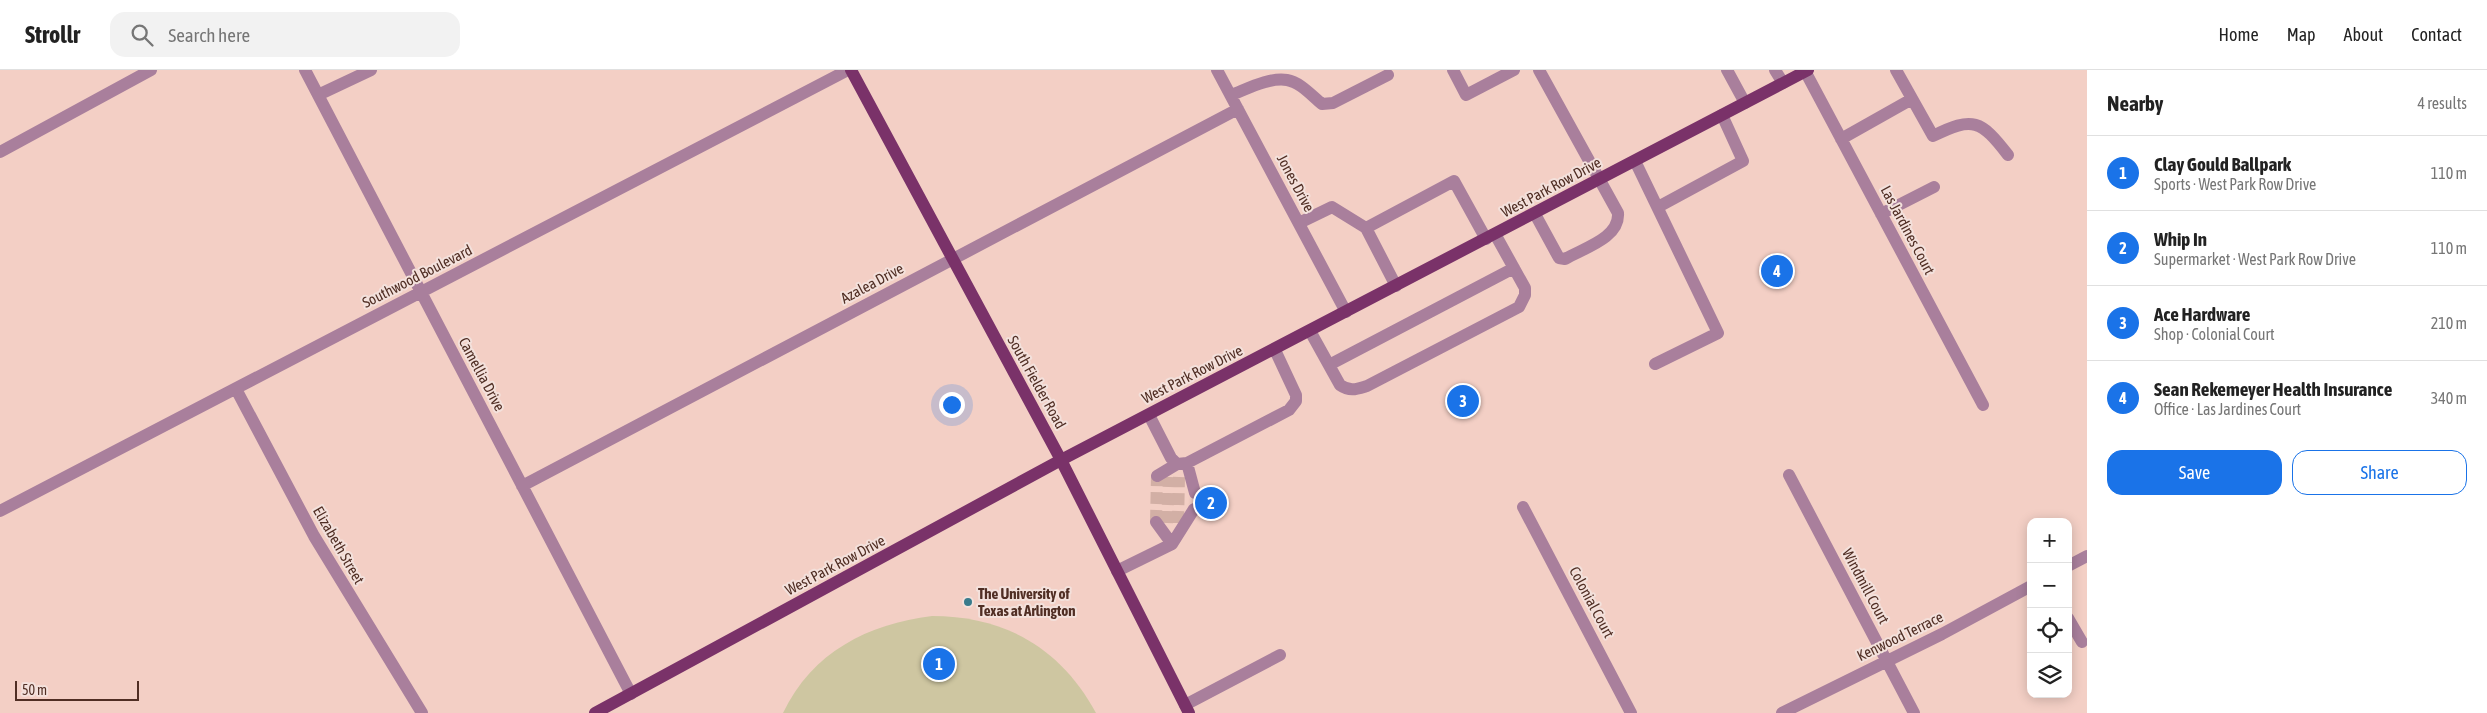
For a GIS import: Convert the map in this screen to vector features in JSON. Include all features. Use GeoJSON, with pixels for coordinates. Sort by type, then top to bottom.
{"type":"FeatureCollection","features":[{"type":"Feature","properties":{"kind":"main road","name":"South Fielder Road"},"geometry":{"type":"LineString","coordinates":[[850,70],[1061,460],[1187,709]]}},
{"type":"Feature","properties":{"kind":"main road","name":"West Park Row Drive"},"geometry":{"type":"LineString","coordinates":[[595,713],[1061,460],[1806,71]]}},
{"type":"Feature","properties":{"kind":"street"},"geometry":{"type":"LineString","coordinates":[[0,152],[149,70]]}},
{"type":"Feature","properties":{"kind":"street","name":"Camellia Drive"},"geometry":{"type":"LineString","coordinates":[[305,70],[631,694]]}},
{"type":"Feature","properties":{"kind":"street"},"geometry":{"type":"LineString","coordinates":[[318,95],[372,70]]}},
{"type":"Feature","properties":{"kind":"street","name":"Southwood Boulevard"},"geometry":{"type":"LineString","coordinates":[[0,511],[850,70]]}},
{"type":"Feature","properties":{"kind":"street","name":"Jones Drive"},"geometry":{"type":"LineString","coordinates":[[1217,70],[1346,312]]}},
{"type":"Feature","properties":{"kind":"street"},"geometry":{"type":"LineString","coordinates":[[1453,70],[1466,95],[1514,70]]}},
{"type":"Feature","properties":{"kind":"street"},"geometry":{"type":"LineString","coordinates":[[1534,214],[1559,258],[1565,258],[1614,232],[1619,222],[1618,213],[1539,70]]}},
{"type":"Feature","properties":{"kind":"street"},"geometry":{"type":"LineString","coordinates":[[1727,70],[1745,103]]}},
{"type":"Feature","properties":{"kind":"street"},"geometry":{"type":"LineString","coordinates":[[1776,70],[1783,83]]}},
{"type":"Feature","properties":{"kind":"street"},"geometry":{"type":"LineString","coordinates":[[1896,70],[1933,136],[1951,127],[1969,123],[1985,129],[1994,136],[2008,155]]}},
{"type":"Feature","properties":{"kind":"street","name":"Las Jardines Court"},"geometry":{"type":"LineString","coordinates":[[1806,71],[1983,405]]}},
{"type":"Feature","properties":{"kind":"street"},"geometry":{"type":"LineString","coordinates":[[1231,96],[1271,80],[1288,80],[1322,104],[1333,103],[1388,75]]}},
{"type":"Feature","properties":{"kind":"street"},"geometry":{"type":"LineString","coordinates":[[1841,138],[1912,99]]}},
{"type":"Feature","properties":{"kind":"street","name":"Azalea Drive"},"geometry":{"type":"LineString","coordinates":[[522,486],[1238,109]]}},
{"type":"Feature","properties":{"kind":"street"},"geometry":{"type":"LineString","coordinates":[[1658,207],[1743,160],[1722,115]]}},
{"type":"Feature","properties":{"kind":"street"},"geometry":{"type":"LineString","coordinates":[[1635,161],[1718,333],[1655,364]]}},
{"type":"Feature","properties":{"kind":"street"},"geometry":{"type":"LineString","coordinates":[[1310,331],[1340,385],[1346,389],[1355,390],[1367,386],[1519,307],[1525,295],[1525,288],[1514,268],[1491,237],[1454,180],[1366,228]]}},
{"type":"Feature","properties":{"kind":"street"},"geometry":{"type":"LineString","coordinates":[[1881,214],[1934,187]]}},
{"type":"Feature","properties":{"kind":"street"},"geometry":{"type":"LineString","coordinates":[[1299,224],[1332,207],[1366,228],[1396,286]]}},
{"type":"Feature","properties":{"kind":"street"},"geometry":{"type":"LineString","coordinates":[[1329,365],[1514,268]]}},
{"type":"Feature","properties":{"kind":"street"},"geometry":{"type":"LineString","coordinates":[[1182,463],[1168,477],[1182,463],[1289,410],[1296,401],[1296,395],[1274,350]]}},
{"type":"Feature","properties":{"kind":"street","name":"Elizabeth Street"},"geometry":{"type":"LineString","coordinates":[[236,389],[314,536],[422,713]]}},
{"type":"Feature","properties":{"kind":"street"},"geometry":{"type":"LineString","coordinates":[[1149,415],[1171,458],[1182,463],[1195,493]]}},
{"type":"Feature","properties":{"kind":"street","name":"Windmill Court"},"geometry":{"type":"LineString","coordinates":[[1789,475],[1914,713]]}},
{"type":"Feature","properties":{"kind":"street","name":"Colonial Court"},"geometry":{"type":"LineString","coordinates":[[1523,507],[1631,713]]}},
{"type":"Feature","properties":{"kind":"street"},"geometry":{"type":"LineString","coordinates":[[1117,571],[1172,544],[1194,509]]}},
{"type":"Feature","properties":{"kind":"street"},"geometry":{"type":"LineString","coordinates":[[1172,544],[1167,523],[1172,544]]}},
{"type":"Feature","properties":{"kind":"street"},"geometry":{"type":"LineString","coordinates":[[2072,564],[2087,556]]}},
{"type":"Feature","properties":{"kind":"street","name":"Kenwood Terrace"},"geometry":{"type":"LineString","coordinates":[[1782,713],[2027,588]]}},
{"type":"Feature","properties":{"kind":"street"},"geometry":{"type":"LineString","coordinates":[[2072,625],[2082,642]]}},
{"type":"Feature","properties":{"kind":"street"},"geometry":{"type":"LineString","coordinates":[[1187,709],[1280,656]]}},
{"type":"Feature","properties":{"kind":"shaded area"},"geometry":{"type":"Polygon","coordinates":[[[932,616],[984,622],[1028,640],[1066,670],[1082,690],[1096,713],[783,713],[795,692],[810,673],[844,645],[864,634],[886,626],[932,616]]]}},
{"type":"Feature","properties":{"kind":"tunnel"},"geometry":{"type":"LineString","coordinates":[[1156,522],[1157,476]]}},
{"type":"Feature","properties":{"kind":"tunnel"},"geometry":{"type":"LineString","coordinates":[[1167,523],[1169,477]]}},
{"type":"Feature","properties":{"kind":"tunnel"},"geometry":{"type":"LineString","coordinates":[[1178,523],[1179,477]]}},
{"type":"Feature","properties":{"kind":"place","name":"Sean Rekemeyer Health Insurance"},"geometry":{"type":"Point","coordinates":[1777,271]}},
{"type":"Feature","properties":{"kind":"place","name":"Ace Hardware"},"geometry":{"type":"Point","coordinates":[1463,401]}},
{"type":"Feature","properties":{"kind":"place","name":"Whip In"},"geometry":{"type":"Point","coordinates":[1211,503]}},
{"type":"Feature","properties":{"kind":"place","name":"The University of Texas at Arlington"},"geometry":{"type":"Point","coordinates":[968,602]}},
{"type":"Feature","properties":{"kind":"place","name":"Clay Gould Ballpark"},"geometry":{"type":"Point","coordinates":[939,664]}}]}
